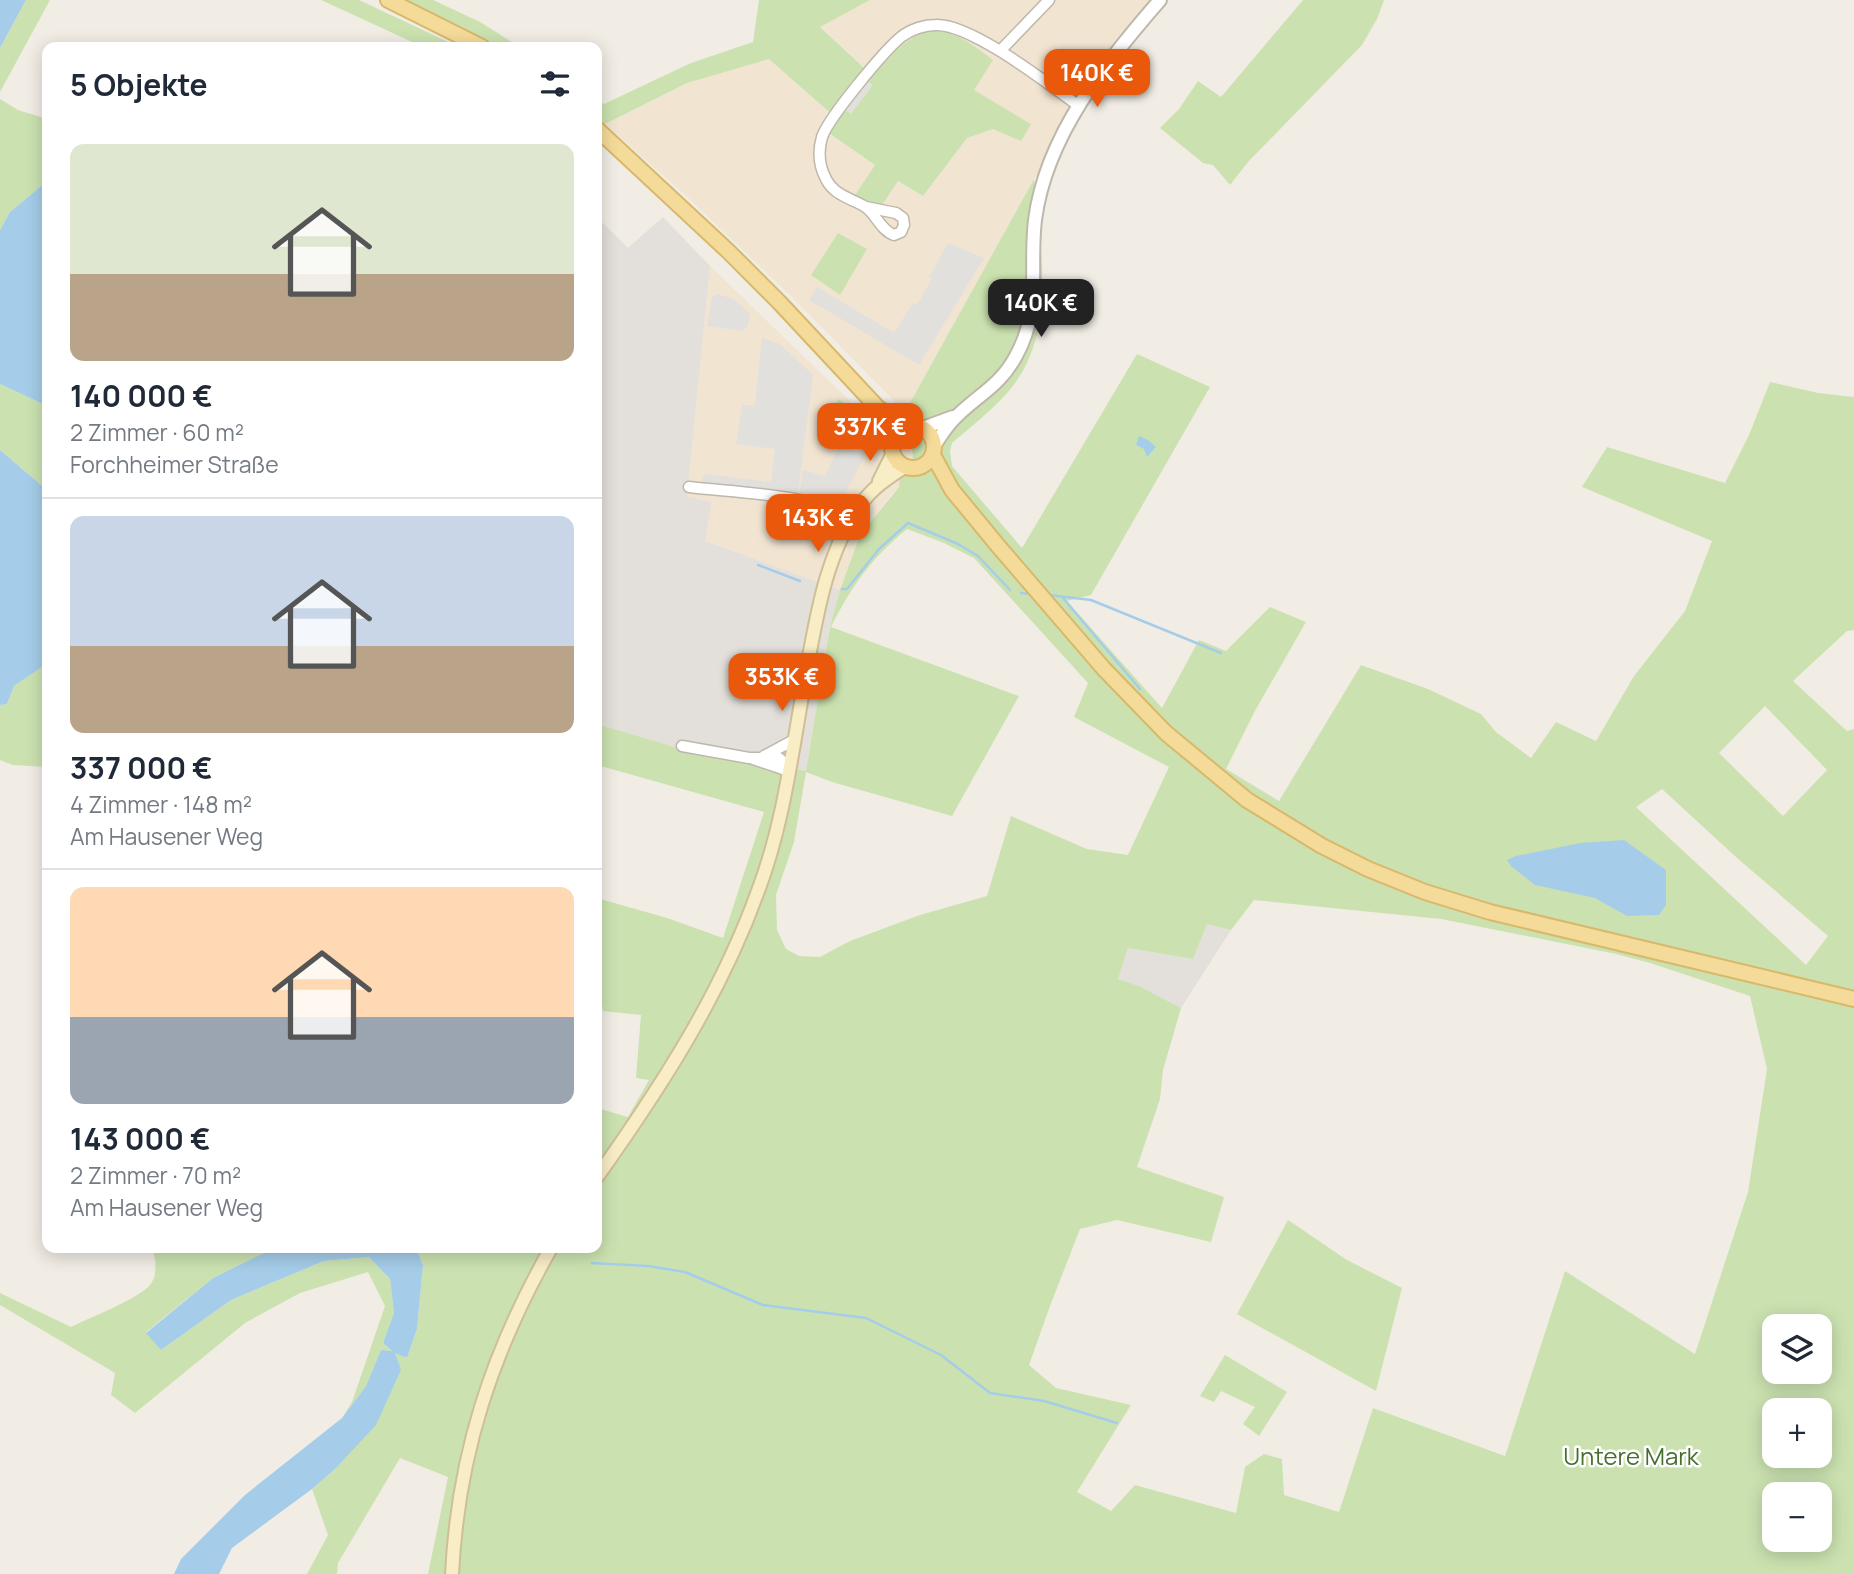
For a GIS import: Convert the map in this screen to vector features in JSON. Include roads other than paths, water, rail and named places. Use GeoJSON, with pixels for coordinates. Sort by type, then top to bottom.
{"type":"FeatureCollection","features":[{"type":"Feature","properties":{"kind":"main road"},"geometry":{"type":"LineString","coordinates":[[388,0],[472,42]]}},
{"type":"Feature","properties":{"kind":"main road"},"geometry":{"type":"LineString","coordinates":[[602,133],[754,276],[878,408],[929,432],[952,490],[1032,586],[1104,669],[1166,733],[1247,800],[1322,846],[1368,869],[1425,892],[1490,912],[1854,999]]}},
{"type":"Feature","properties":{"kind":"main road"},"geometry":{"type":"LineString","coordinates":[[878,408],[900,463],[913,467],[952,490]]}},
{"type":"Feature","properties":{"kind":"main road"},"geometry":{"type":"LineString","coordinates":[[602,1169],[671,1070],[697,1027],[736,949],[776,834],[820,600],[835,553],[853,516],[875,488],[903,429],[916,427]]}},
{"type":"Feature","properties":{"kind":"main road"},"geometry":{"type":"LineString","coordinates":[[875,488],[913,467],[934,450]]}},
{"type":"Feature","properties":{"kind":"main road"},"geometry":{"type":"LineString","coordinates":[[452,1574],[456,1527],[476,1419],[500,1349],[548,1253]]}},
{"type":"Feature","properties":{"kind":"street"},"geometry":{"type":"LineString","coordinates":[[1000,51],[1049,0]]}},
{"type":"Feature","properties":{"kind":"street"},"geometry":{"type":"LineString","coordinates":[[934,450],[957,416],[998,383],[1017,356],[1030,320],[1035,284],[1035,221],[1052,154],[1079,106],[1108,63],[1160,0]]}},
{"type":"Feature","properties":{"kind":"street"},"geometry":{"type":"LineString","coordinates":[[866,207],[850,201],[831,186],[820,163],[820,148],[828,125],[869,72],[901,37],[914,29],[935,24],[959,30],[1000,51],[1079,106]]}},
{"type":"Feature","properties":{"kind":"street"},"geometry":{"type":"LineString","coordinates":[[916,427],[957,416]]}},
{"type":"Feature","properties":{"kind":"street"},"geometry":{"type":"LineString","coordinates":[[689,487],[786,498],[839,510],[853,516]]}},
{"type":"Feature","properties":{"kind":"street"},"geometry":{"type":"LineString","coordinates":[[763,757],[794,740]]}},
{"type":"Feature","properties":{"kind":"street"},"geometry":{"type":"LineString","coordinates":[[682,746],[749,758],[790,769]]}},
{"type":"Feature","properties":{"kind":"street"},"geometry":{"type":"LineString","coordinates":[[749,758],[779,758],[790,769]]}},
{"type":"Feature","properties":{"kind":"water"},"geometry":{"type":"Polygon","coordinates":[[[0,0],[26,0],[0,48],[0,0]]]}},
{"type":"Feature","properties":{"kind":"water"},"geometry":{"type":"Polygon","coordinates":[[[42,185],[42,404],[0,384],[0,230],[10,212],[42,185]]]}},
{"type":"Feature","properties":{"kind":"water"},"geometry":{"type":"Polygon","coordinates":[[[1139,436],[1156,447],[1147,457],[1144,449],[1136,445],[1139,436]]]}},
{"type":"Feature","properties":{"kind":"water"},"geometry":{"type":"Polygon","coordinates":[[[0,450],[42,486],[42,667],[14,686],[7,704],[0,705],[0,450]]]}},
{"type":"Feature","properties":{"kind":"water"},"geometry":{"type":"Polygon","coordinates":[[[1624,840],[1666,870],[1666,905],[1659,915],[1627,916],[1595,898],[1535,885],[1507,860],[1580,843],[1624,840]]]}},
{"type":"Feature","properties":{"kind":"water"},"geometry":{"type":"Polygon","coordinates":[[[264,1253],[418,1253],[423,1265],[417,1329],[407,1358],[395,1353],[401,1370],[376,1425],[334,1470],[312,1489],[232,1548],[219,1574],[174,1574],[181,1559],[245,1495],[342,1418],[366,1386],[381,1350],[392,1351],[383,1343],[394,1313],[390,1279],[369,1257],[324,1261],[231,1300],[161,1350],[146,1333],[213,1278],[264,1253]]]}},
{"type":"Feature","properties":{"kind":"waterway"},"geometry":{"type":"LineString","coordinates":[[842,589],[847,589],[879,549],[908,523],[958,544],[978,556],[1010,590]]}},
{"type":"Feature","properties":{"kind":"waterway"},"geometry":{"type":"LineString","coordinates":[[758,565],[800,581]]}},
{"type":"Feature","properties":{"kind":"waterway"},"geometry":{"type":"LineString","coordinates":[[1021,593],[1032,594]]}},
{"type":"Feature","properties":{"kind":"waterway"},"geometry":{"type":"LineString","coordinates":[[1049,595],[1091,600],[1221,653]]}},
{"type":"Feature","properties":{"kind":"waterway"},"geometry":{"type":"LineString","coordinates":[[1063,598],[1140,689]]}},
{"type":"Feature","properties":{"kind":"waterway"},"geometry":{"type":"LineString","coordinates":[[592,1263],[648,1266],[685,1272],[763,1305],[866,1318],[941,1355],[990,1393],[1044,1401],[1117,1423]]}},
{"type":"Feature","properties":{"kind":"park label","name":"Untere Mark"},"geometry":{"type":"Point","coordinates":[1631,1455]}}]}
